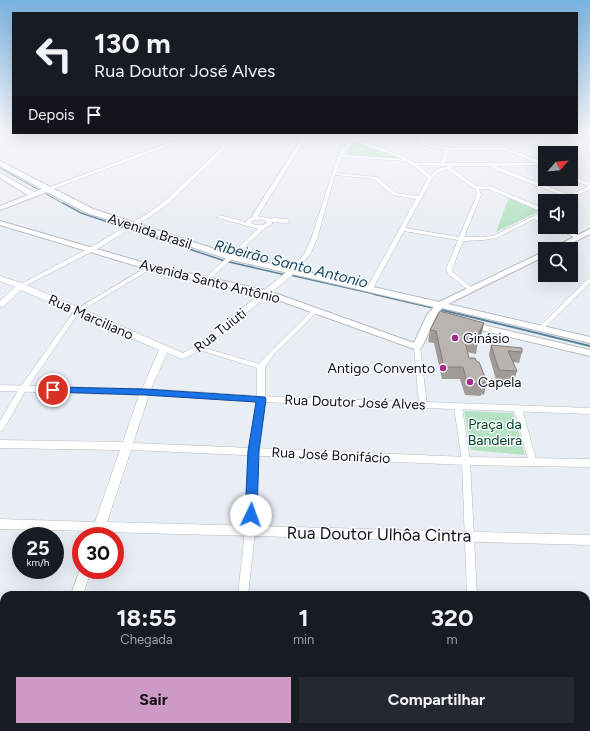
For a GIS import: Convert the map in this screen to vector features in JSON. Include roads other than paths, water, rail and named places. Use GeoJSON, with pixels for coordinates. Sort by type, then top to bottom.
{"type":"FeatureCollection","features":[{"type":"Feature","properties":{"kind":"main road","name":"Avenida Brasil"},"geometry":{"type":"LineString","coordinates":[[2,166],[42,190]]}},
{"type":"Feature","properties":{"kind":"main road","name":"Avenida Brasil"},"geometry":{"type":"LineString","coordinates":[[0,175],[42,190],[130,228],[288,275],[370,288],[436,310],[541,328],[590,340]]}},
{"type":"Feature","properties":{"kind":"main road"},"geometry":{"type":"LineString","coordinates":[[0,208],[42,190]]}},
{"type":"Feature","properties":{"kind":"main road","name":"Avenida Santo Antônio"},"geometry":{"type":"LineString","coordinates":[[0,223],[150,267],[266,294],[316,310],[416,347]]}},
{"type":"Feature","properties":{"kind":"main road"},"geometry":{"type":"LineString","coordinates":[[568,242],[589,232]]}},
{"type":"Feature","properties":{"kind":"main road"},"geometry":{"type":"LineString","coordinates":[[416,347],[436,310],[470,289],[538,256]]}},
{"type":"Feature","properties":{"kind":"main road","name":"Avenida Brasil"},"geometry":{"type":"LineString","coordinates":[[436,310],[445,318]]}},
{"type":"Feature","properties":{"kind":"main road"},"geometry":{"type":"LineString","coordinates":[[465,323],[590,353]]}},
{"type":"Feature","properties":{"kind":"street"},"geometry":{"type":"LineString","coordinates":[[42,190],[111,164]]}},
{"type":"Feature","properties":{"kind":"street"},"geometry":{"type":"LineString","coordinates":[[42,190],[114,164]]}},
{"type":"Feature","properties":{"kind":"street"},"geometry":{"type":"LineString","coordinates":[[0,304],[21,286],[130,228],[166,203],[207,164]]}},
{"type":"Feature","properties":{"kind":"street"},"geometry":{"type":"LineString","coordinates":[[257,218],[255,216],[288,164]]}},
{"type":"Feature","properties":{"kind":"street"},"geometry":{"type":"LineString","coordinates":[[288,275],[302,262],[308,253],[337,164]]}},
{"type":"Feature","properties":{"kind":"street"},"geometry":{"type":"LineString","coordinates":[[414,164],[430,178]]}},
{"type":"Feature","properties":{"kind":"street"},"geometry":{"type":"LineString","coordinates":[[442,164],[450,166],[538,164]]}},
{"type":"Feature","properties":{"kind":"street"},"geometry":{"type":"LineString","coordinates":[[487,165],[562,194]]}},
{"type":"Feature","properties":{"kind":"street"},"geometry":{"type":"LineString","coordinates":[[370,288],[430,178],[438,170],[450,166]]}},
{"type":"Feature","properties":{"kind":"street"},"geometry":{"type":"LineString","coordinates":[[450,166],[475,187],[478,190],[479,195],[449,269],[450,273],[470,289]]}},
{"type":"Feature","properties":{"kind":"street"},"geometry":{"type":"LineString","coordinates":[[334,174],[375,178],[395,194],[419,198]]}},
{"type":"Feature","properties":{"kind":"street"},"geometry":{"type":"LineString","coordinates":[[578,180],[590,186]]}},
{"type":"Feature","properties":{"kind":"street"},"geometry":{"type":"LineString","coordinates":[[583,182],[590,180]]}},
{"type":"Feature","properties":{"kind":"street"},"geometry":{"type":"LineString","coordinates":[[575,194],[590,186]]}},
{"type":"Feature","properties":{"kind":"street"},"geometry":{"type":"LineString","coordinates":[[475,187],[490,188],[538,208]]}},
{"type":"Feature","properties":{"kind":"street"},"geometry":{"type":"LineString","coordinates":[[403,229],[461,239],[486,239],[538,215]]}},
{"type":"Feature","properties":{"kind":"street"},"geometry":{"type":"LineString","coordinates":[[219,217],[263,227]]}},
{"type":"Feature","properties":{"kind":"street"},"geometry":{"type":"LineString","coordinates":[[250,225],[249,221],[257,218],[270,221],[287,221]]}},
{"type":"Feature","properties":{"kind":"street"},"geometry":{"type":"LineString","coordinates":[[534,218],[538,219]]}},
{"type":"Feature","properties":{"kind":"street"},"geometry":{"type":"LineString","coordinates":[[206,280],[263,227],[269,225],[270,221]]}},
{"type":"Feature","properties":{"kind":"street"},"geometry":{"type":"LineString","coordinates":[[571,234],[578,237]]}},
{"type":"Feature","properties":{"kind":"street"},"geometry":{"type":"LineString","coordinates":[[0,428],[23,389],[76,311],[150,267]]}},
{"type":"Feature","properties":{"kind":"street","name":"Rua Tuiuti"},"geometry":{"type":"LineString","coordinates":[[183,356],[199,348],[288,275]]}},
{"type":"Feature","properties":{"kind":"street","name":"Rua Marciliano"},"geometry":{"type":"LineString","coordinates":[[0,278],[183,356]]}},
{"type":"Feature","properties":{"kind":"street"},"geometry":{"type":"LineString","coordinates":[[541,328],[587,287],[590,280]]}},
{"type":"Feature","properties":{"kind":"street"},"geometry":{"type":"LineString","coordinates":[[243,591],[250,531],[254,451],[261,399],[261,367],[272,353],[316,310]]}},
{"type":"Feature","properties":{"kind":"street"},"geometry":{"type":"LineString","coordinates":[[416,347],[423,404]]}},
{"type":"Feature","properties":{"kind":"street"},"geometry":{"type":"LineString","coordinates":[[199,348],[261,367]]}},
{"type":"Feature","properties":{"kind":"street"},"geometry":{"type":"LineString","coordinates":[[99,527],[145,392],[164,349]]}},
{"type":"Feature","properties":{"kind":"street","name":"Rua Doutor José Alves"},"geometry":{"type":"LineString","coordinates":[[0,388],[145,392],[261,399],[423,404],[458,407],[590,412]]}},
{"type":"Feature","properties":{"kind":"street"},"geometry":{"type":"LineString","coordinates":[[458,407],[466,461],[472,591]]}},
{"type":"Feature","properties":{"kind":"street"},"geometry":{"type":"LineString","coordinates":[[518,409],[534,463]]}},
{"type":"Feature","properties":{"kind":"street","name":"Rua José Bonifácio"},"geometry":{"type":"LineString","coordinates":[[0,444],[127,446],[466,461],[590,464]]}},
{"type":"Feature","properties":{"kind":"street","name":"Rua Doutor Ulhôa Cintra"},"geometry":{"type":"LineString","coordinates":[[0,524],[72,529]]}},
{"type":"Feature","properties":{"kind":"street","name":"Rua Doutor Ulhôa Cintra"},"geometry":{"type":"LineString","coordinates":[[124,531],[250,531],[590,540]]}},
{"type":"Feature","properties":{"kind":"street"},"geometry":{"type":"LineString","coordinates":[[78,591],[82,579]]}},
{"type":"Feature","properties":{"kind":"waterway","name":"Ribeirão Santo Antonio"},"geometry":{"type":"LineString","coordinates":[[0,168],[64,204]]}},
{"type":"Feature","properties":{"kind":"waterway","name":"Ribeirão Santo Antonio"},"geometry":{"type":"LineString","coordinates":[[63,203],[81,213],[225,261],[286,275]]}},
{"type":"Feature","properties":{"kind":"waterway","name":"Ribeirão Santo Antonio"},"geometry":{"type":"LineString","coordinates":[[290,275],[379,295]]}},
{"type":"Feature","properties":{"kind":"waterway","name":"Ribeirão Santo Antonio"},"geometry":{"type":"LineString","coordinates":[[374,294],[434,308]]}},
{"type":"Feature","properties":{"kind":"waterway","name":"Ribeirão Santo Antonio"},"geometry":{"type":"LineString","coordinates":[[438,309],[590,346]]}},
{"type":"Feature","properties":{"kind":"place","name":"Ginásio"},"geometry":{"type":"Point","coordinates":[455,338]}},
{"type":"Feature","properties":{"kind":"place","name":"Antigo Convento"},"geometry":{"type":"Point","coordinates":[443,368]}},
{"type":"Feature","properties":{"kind":"place","name":"Capela"},"geometry":{"type":"Point","coordinates":[470,382]}},
{"type":"Feature","properties":{"kind":"park label","name":"Praça da Bandeira"},"geometry":{"type":"Point","coordinates":[495,432]}}]}
